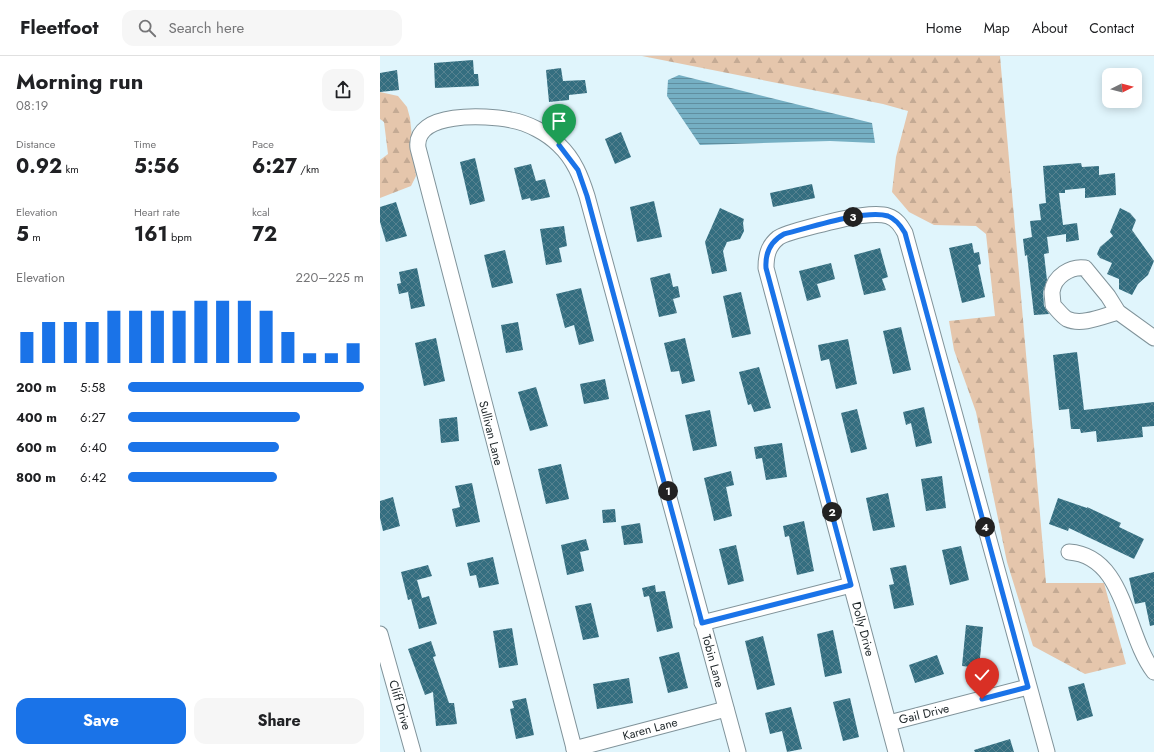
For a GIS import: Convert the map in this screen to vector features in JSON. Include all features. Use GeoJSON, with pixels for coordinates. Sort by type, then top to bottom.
{"type":"FeatureCollection","features":[{"type":"Feature","properties":{"kind":"street","name":"Tobin Lane"},"geometry":{"type":"LineString","coordinates":[[437,123],[446,120],[483,117],[511,120],[522,123],[544,134],[559,145],[578,170],[589,203],[738,752]]}},
{"type":"Feature","properties":{"kind":"street","name":"Sullivan Lane"},"geometry":{"type":"LineString","coordinates":[[437,123],[428,125],[423,129],[417,141],[418,148],[574,751]]}},
{"type":"Feature","properties":{"kind":"street","name":"Dolly Drive"},"geometry":{"type":"LineString","coordinates":[[896,752],[766,268],[768,250],[778,237],[784,234],[859,216],[874,214],[888,216],[897,221],[901,227],[907,241],[1028,687]]}},
{"type":"Feature","properties":{"kind":"street"},"geometry":{"type":"LineString","coordinates":[[1118,312],[1154,338]]}},
{"type":"Feature","properties":{"kind":"street"},"geometry":{"type":"LineString","coordinates":[[1069,552],[1081,552],[1091,557],[1108,574],[1118,590],[1141,651],[1154,672]]}},
{"type":"Feature","properties":{"kind":"street"},"geometry":{"type":"LineString","coordinates":[[702,623],[851,585]]}},
{"type":"Feature","properties":{"kind":"street","name":"Cliff Drive"},"geometry":{"type":"LineString","coordinates":[[380,634],[413,752]]}},
{"type":"Feature","properties":{"kind":"street"},"geometry":{"type":"LineString","coordinates":[[1028,687],[1047,752]]}},
{"type":"Feature","properties":{"kind":"street","name":"Gail Drive"},"geometry":{"type":"LineString","coordinates":[[889,723],[1028,687]]}},
{"type":"Feature","properties":{"kind":"street","name":"Karen Lane"},"geometry":{"type":"LineString","coordinates":[[574,751],[726,709]]}},
{"type":"Feature","properties":{"kind":"green space"},"geometry":{"type":"Polygon","coordinates":[[[642,56],[1000,56],[1046,583],[1104,583],[1126,664],[1085,674],[1033,646],[1007,562],[976,412],[954,350],[949,321],[995,316],[986,234],[976,226],[934,225],[909,212],[892,192],[896,157],[908,111],[883,104],[642,56]]]}},
{"type":"Feature","properties":{"kind":"green space"},"geometry":{"type":"Polygon","coordinates":[[[380,92],[398,96],[407,107],[410,118],[416,176],[411,186],[380,198],[380,160],[388,154],[384,122],[380,119],[380,92]]]}},
{"type":"Feature","properties":{"kind":"water"},"geometry":{"type":"Polygon","coordinates":[[[679,75],[872,123],[875,143],[830,141],[700,145],[667,96],[668,80],[679,75]]]}},
{"type":"Feature","properties":{"kind":"building"},"geometry":{"type":"Polygon","coordinates":[[[473,60],[474,74],[478,74],[479,86],[435,88],[434,63],[473,60]]]}},
{"type":"Feature","properties":{"kind":"building"},"geometry":{"type":"Polygon","coordinates":[[[561,68],[563,81],[585,80],[587,93],[569,95],[569,100],[549,102],[546,70],[561,68]]]}},
{"type":"Feature","properties":{"kind":"building"},"geometry":{"type":"Polygon","coordinates":[[[397,70],[399,90],[380,92],[380,73],[397,70]]]}},
{"type":"Feature","properties":{"kind":"building"},"geometry":{"type":"Polygon","coordinates":[[[621,132],[631,157],[615,164],[605,139],[621,132]]]}},
{"type":"Feature","properties":{"kind":"building"},"geometry":{"type":"Polygon","coordinates":[[[475,158],[485,201],[470,205],[460,162],[475,158]]]}},
{"type":"Feature","properties":{"kind":"building"},"geometry":{"type":"Polygon","coordinates":[[[1081,163],[1082,167],[1099,166],[1099,175],[1115,173],[1116,195],[1085,198],[1085,188],[1065,190],[1065,193],[1059,193],[1063,225],[1077,223],[1079,240],[1066,242],[1066,234],[1047,237],[1049,253],[1044,254],[1047,280],[1043,292],[1044,306],[1049,314],[1034,315],[1027,255],[1025,256],[1023,239],[1032,237],[1030,221],[1041,220],[1039,204],[1046,203],[1043,166],[1081,163]]]}},
{"type":"Feature","properties":{"kind":"building"},"geometry":{"type":"Polygon","coordinates":[[[531,164],[536,181],[545,179],[550,197],[531,201],[530,198],[522,200],[514,168],[531,164]]]}},
{"type":"Feature","properties":{"kind":"building"},"geometry":{"type":"Polygon","coordinates":[[[812,184],[815,198],[773,207],[770,193],[812,184]]]}},
{"type":"Feature","properties":{"kind":"building"},"geometry":{"type":"Polygon","coordinates":[[[654,201],[662,237],[637,242],[630,207],[654,201]]]}},
{"type":"Feature","properties":{"kind":"building"},"geometry":{"type":"Polygon","coordinates":[[[396,202],[407,236],[386,242],[380,222],[380,207],[396,202]]]}},
{"type":"Feature","properties":{"kind":"building"},"geometry":{"type":"Polygon","coordinates":[[[720,208],[744,219],[744,231],[740,239],[727,242],[723,251],[727,271],[712,274],[705,242],[720,208]]]}},
{"type":"Feature","properties":{"kind":"building"},"geometry":{"type":"Polygon","coordinates":[[[1120,208],[1130,213],[1136,220],[1132,230],[1154,261],[1148,275],[1138,284],[1132,295],[1119,289],[1119,279],[1107,274],[1112,263],[1100,258],[1097,254],[1100,247],[1113,236],[1110,232],[1120,208]]]}},
{"type":"Feature","properties":{"kind":"building"},"geometry":{"type":"Polygon","coordinates":[[[564,226],[567,246],[559,248],[562,262],[546,265],[540,229],[564,226]]]}},
{"type":"Feature","properties":{"kind":"building"},"geometry":{"type":"Polygon","coordinates":[[[972,243],[974,253],[979,252],[981,264],[978,265],[985,297],[962,303],[949,248],[972,243]]]}},
{"type":"Feature","properties":{"kind":"building"},"geometry":{"type":"Polygon","coordinates":[[[880,248],[888,277],[882,279],[886,290],[864,295],[854,255],[880,248]]]}},
{"type":"Feature","properties":{"kind":"building"},"geometry":{"type":"Polygon","coordinates":[[[505,250],[513,283],[492,288],[484,255],[505,250]]]}},
{"type":"Feature","properties":{"kind":"building"},"geometry":{"type":"Polygon","coordinates":[[[831,263],[835,279],[817,284],[821,297],[807,301],[799,271],[831,263]]]}},
{"type":"Feature","properties":{"kind":"building"},"geometry":{"type":"Polygon","coordinates":[[[417,268],[425,306],[411,309],[408,292],[399,294],[397,284],[401,283],[399,272],[417,268]]]}},
{"type":"Feature","properties":{"kind":"building"},"geometry":{"type":"Polygon","coordinates":[[[670,273],[673,287],[678,286],[680,297],[673,299],[677,313],[659,317],[650,278],[670,273]]]}},
{"type":"Feature","properties":{"kind":"building"},"geometry":{"type":"Polygon","coordinates":[[[581,288],[594,341],[579,345],[574,325],[565,328],[556,294],[581,288]]]}},
{"type":"Feature","properties":{"kind":"building"},"geometry":{"type":"Polygon","coordinates":[[[741,292],[751,334],[732,338],[723,296],[741,292]]]}},
{"type":"Feature","properties":{"kind":"building"},"geometry":{"type":"Polygon","coordinates":[[[518,322],[523,350],[506,353],[501,325],[518,322]]]}},
{"type":"Feature","properties":{"kind":"building"},"geometry":{"type":"Polygon","coordinates":[[[901,327],[911,370],[893,374],[883,331],[901,327]]]}},
{"type":"Feature","properties":{"kind":"building"},"geometry":{"type":"Polygon","coordinates":[[[436,338],[445,381],[424,386],[415,343],[436,338]]]}},
{"type":"Feature","properties":{"kind":"building"},"geometry":{"type":"Polygon","coordinates":[[[685,338],[695,381],[682,384],[679,371],[671,372],[664,343],[685,338]]]}},
{"type":"Feature","properties":{"kind":"building"},"geometry":{"type":"Polygon","coordinates":[[[848,339],[857,384],[836,389],[829,359],[821,361],[818,345],[848,339]]]}},
{"type":"Feature","properties":{"kind":"building"},"geometry":{"type":"Polygon","coordinates":[[[1077,352],[1084,410],[1154,402],[1154,426],[1142,427],[1143,437],[1097,442],[1096,431],[1081,433],[1080,429],[1071,429],[1069,409],[1059,410],[1053,355],[1077,352]]]}},
{"type":"Feature","properties":{"kind":"building"},"geometry":{"type":"Polygon","coordinates":[[[759,367],[771,408],[754,412],[751,404],[748,405],[739,372],[759,367]]]}},
{"type":"Feature","properties":{"kind":"building"},"geometry":{"type":"Polygon","coordinates":[[[605,379],[609,399],[584,404],[580,384],[605,379]]]}},
{"type":"Feature","properties":{"kind":"building"},"geometry":{"type":"Polygon","coordinates":[[[536,387],[548,426],[530,431],[518,392],[536,387]]]}},
{"type":"Feature","properties":{"kind":"building"},"geometry":{"type":"Polygon","coordinates":[[[924,407],[932,443],[916,447],[911,423],[906,425],[903,412],[924,407]]]}},
{"type":"Feature","properties":{"kind":"building"},"geometry":{"type":"Polygon","coordinates":[[[857,409],[867,449],[851,453],[841,413],[857,409]]]}},
{"type":"Feature","properties":{"kind":"building"},"geometry":{"type":"Polygon","coordinates":[[[710,410],[717,446],[693,451],[685,415],[710,410]]]}},
{"type":"Feature","properties":{"kind":"building"},"geometry":{"type":"Polygon","coordinates":[[[457,417],[459,441],[441,443],[439,419],[457,417]]]}},
{"type":"Feature","properties":{"kind":"building"},"geometry":{"type":"Polygon","coordinates":[[[782,443],[787,477],[766,480],[762,458],[756,459],[754,447],[782,443]]]}},
{"type":"Feature","properties":{"kind":"building"},"geometry":{"type":"Polygon","coordinates":[[[561,464],[569,499],[546,504],[538,469],[561,464]]]}},
{"type":"Feature","properties":{"kind":"building"},"geometry":{"type":"Polygon","coordinates":[[[731,471],[734,485],[726,487],[732,516],[714,521],[704,478],[731,471]]]}},
{"type":"Feature","properties":{"kind":"building"},"geometry":{"type":"Polygon","coordinates":[[[942,476],[946,508],[926,511],[921,479],[942,476]]]}},
{"type":"Feature","properties":{"kind":"building"},"geometry":{"type":"Polygon","coordinates":[[[472,483],[480,522],[456,527],[452,509],[460,507],[455,486],[472,483]]]}},
{"type":"Feature","properties":{"kind":"building"},"geometry":{"type":"Polygon","coordinates":[[[888,493],[895,527],[873,531],[866,498],[888,493]]]}},
{"type":"Feature","properties":{"kind":"building"},"geometry":{"type":"Polygon","coordinates":[[[393,497],[400,526],[383,531],[380,518],[380,501],[393,497]]]}},
{"type":"Feature","properties":{"kind":"building"},"geometry":{"type":"Polygon","coordinates":[[[1058,498],[1087,507],[1121,523],[1119,527],[1144,539],[1134,559],[1069,528],[1068,531],[1049,524],[1058,498]]]}},
{"type":"Feature","properties":{"kind":"building"},"geometry":{"type":"Polygon","coordinates":[[[615,509],[616,522],[603,523],[602,510],[615,509]]]}},
{"type":"Feature","properties":{"kind":"building"},"geometry":{"type":"Polygon","coordinates":[[[804,521],[814,571],[797,575],[789,536],[785,537],[783,526],[804,521]]]}},
{"type":"Feature","properties":{"kind":"building"},"geometry":{"type":"Polygon","coordinates":[[[640,523],[643,543],[624,545],[621,526],[640,523]]]}},
{"type":"Feature","properties":{"kind":"building"},"geometry":{"type":"Polygon","coordinates":[[[586,539],[589,550],[580,552],[584,571],[567,575],[561,545],[586,539]]]}},
{"type":"Feature","properties":{"kind":"building"},"geometry":{"type":"Polygon","coordinates":[[[736,545],[744,581],[728,585],[719,549],[736,545]]]}},
{"type":"Feature","properties":{"kind":"building"},"geometry":{"type":"Polygon","coordinates":[[[961,546],[969,580],[950,585],[942,550],[961,546]]]}},
{"type":"Feature","properties":{"kind":"building"},"geometry":{"type":"Polygon","coordinates":[[[493,557],[499,584],[479,588],[476,575],[470,576],[467,563],[493,557]]]}},
{"type":"Feature","properties":{"kind":"building"},"geometry":{"type":"Polygon","coordinates":[[[428,565],[432,576],[417,580],[422,598],[429,596],[437,624],[419,629],[411,599],[408,600],[401,572],[428,565]]]}},
{"type":"Feature","properties":{"kind":"building"},"geometry":{"type":"Polygon","coordinates":[[[906,565],[914,605],[894,609],[889,585],[894,584],[890,568],[906,565]]]}},
{"type":"Feature","properties":{"kind":"building"},"geometry":{"type":"Polygon","coordinates":[[[1154,572],[1154,625],[1150,626],[1145,602],[1135,604],[1129,578],[1154,572]]]}},
{"type":"Feature","properties":{"kind":"building"},"geometry":{"type":"Polygon","coordinates":[[[655,585],[656,592],[665,591],[673,628],[657,632],[649,596],[644,597],[642,588],[655,585]]]}},
{"type":"Feature","properties":{"kind":"building"},"geometry":{"type":"Polygon","coordinates":[[[591,603],[599,637],[583,640],[575,606],[591,603]]]}},
{"type":"Feature","properties":{"kind":"building"},"geometry":{"type":"Polygon","coordinates":[[[966,625],[983,627],[979,668],[962,666],[966,625]]]}},
{"type":"Feature","properties":{"kind":"building"},"geometry":{"type":"Polygon","coordinates":[[[512,628],[518,665],[499,668],[493,631],[512,628]]]}},
{"type":"Feature","properties":{"kind":"building"},"geometry":{"type":"Polygon","coordinates":[[[833,630],[842,673],[825,677],[817,634],[833,630]]]}},
{"type":"Feature","properties":{"kind":"building"},"geometry":{"type":"Polygon","coordinates":[[[763,636],[775,685],[757,690],[745,641],[763,636]]]}},
{"type":"Feature","properties":{"kind":"building"},"geometry":{"type":"Polygon","coordinates":[[[431,641],[436,656],[433,657],[449,703],[454,703],[457,724],[436,726],[433,692],[425,695],[408,649],[431,641]]]}},
{"type":"Feature","properties":{"kind":"building"},"geometry":{"type":"Polygon","coordinates":[[[679,652],[688,688],[668,693],[659,657],[679,652]]]}},
{"type":"Feature","properties":{"kind":"building"},"geometry":{"type":"Polygon","coordinates":[[[937,655],[944,674],[915,683],[909,665],[937,655]]]}},
{"type":"Feature","properties":{"kind":"building"},"geometry":{"type":"Polygon","coordinates":[[[629,678],[633,703],[597,709],[593,684],[629,678]]]}},
{"type":"Feature","properties":{"kind":"building"},"geometry":{"type":"Polygon","coordinates":[[[1084,683],[1093,716],[1077,721],[1068,687],[1084,683]]]}},
{"type":"Feature","properties":{"kind":"building"},"geometry":{"type":"Polygon","coordinates":[[[526,698],[534,735],[516,739],[510,709],[514,708],[512,701],[526,698]]]}},
{"type":"Feature","properties":{"kind":"building"},"geometry":{"type":"Polygon","coordinates":[[[850,698],[859,737],[843,741],[833,702],[850,698]]]}},
{"type":"Feature","properties":{"kind":"building"},"geometry":{"type":"Polygon","coordinates":[[[791,707],[802,749],[787,752],[782,731],[770,734],[765,713],[791,707]]]}},
{"type":"Feature","properties":{"kind":"building"},"geometry":{"type":"Polygon","coordinates":[[[1010,739],[1014,752],[975,752],[974,750],[1010,739]]]}},
{"type":"Feature","properties":{"kind":"route"},"geometry":{"type":"LineString","coordinates":[[559,145],[566,152],[578,170],[587,196],[666,483],[702,623],[851,585],[766,268],[766,258],[771,245],[778,237],[784,234],[859,216],[874,214],[888,216],[897,221],[905,233],[1028,687],[982,699]]}}]}
